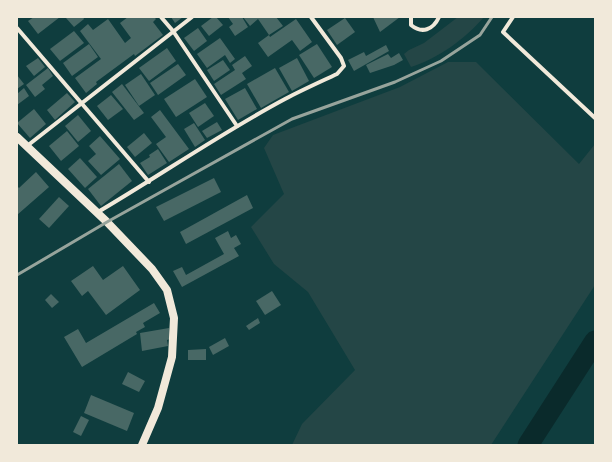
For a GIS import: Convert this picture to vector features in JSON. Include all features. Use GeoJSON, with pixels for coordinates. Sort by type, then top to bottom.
{"type":"FeatureCollection","features":[{"type":"Feature","properties":{"kind":"main road"},"geometry":{"type":"LineString","coordinates":[[17,137],[98,212],[152,269],[167,290],[174,318],[172,357],[158,408],[142,445]]}},
{"type":"Feature","properties":{"kind":"street"},"geometry":{"type":"LineString","coordinates":[[161,17],[173,31],[237,126]]}},
{"type":"Feature","properties":{"kind":"street"},"geometry":{"type":"LineString","coordinates":[[27,146],[192,17]]}},
{"type":"Feature","properties":{"kind":"street"},"geometry":{"type":"LineString","coordinates":[[98,212],[149,182],[237,126],[286,98],[337,74],[344,66],[341,58],[311,17]]}},
{"type":"Feature","properties":{"kind":"street"},"geometry":{"type":"LineString","coordinates":[[411,17],[411,25],[418,30],[424,31],[432,26],[439,17]]}},
{"type":"Feature","properties":{"kind":"street"},"geometry":{"type":"LineString","coordinates":[[513,17],[503,32],[595,118]]}},
{"type":"Feature","properties":{"kind":"street"},"geometry":{"type":"LineString","coordinates":[[17,28],[149,182]]}},
{"type":"Feature","properties":{"kind":"shaded area"},"geometry":{"type":"Polygon","coordinates":[[[458,17],[484,17],[469,33],[451,47],[432,58],[411,67],[404,54],[424,43],[458,17]]]}},
{"type":"Feature","properties":{"kind":"shaded area"},"geometry":{"type":"Polygon","coordinates":[[[448,62],[476,62],[579,164],[595,144],[595,285],[491,445],[292,445],[302,424],[355,370],[308,292],[274,264],[251,227],[284,194],[264,148],[273,135],[400,87],[448,62]]]}},
{"type":"Feature","properties":{"kind":"building"},"geometry":{"type":"Polygon","coordinates":[[[34,17],[60,17],[38,34],[28,21],[34,17]]]}},
{"type":"Feature","properties":{"kind":"building"},"geometry":{"type":"Polygon","coordinates":[[[83,17],[84,19],[74,27],[66,18],[83,17]]]}},
{"type":"Feature","properties":{"kind":"building"},"geometry":{"type":"Polygon","coordinates":[[[128,17],[154,17],[156,19],[153,22],[163,35],[96,82],[97,84],[86,93],[75,78],[101,59],[80,31],[88,24],[93,30],[108,19],[125,43],[131,38],[120,23],[128,17]]]}},
{"type":"Feature","properties":{"kind":"building"},"geometry":{"type":"Polygon","coordinates":[[[171,17],[183,17],[175,23],[171,17]]]}},
{"type":"Feature","properties":{"kind":"building"},"geometry":{"type":"Polygon","coordinates":[[[213,17],[216,17],[223,25],[209,36],[201,26],[213,17]]]}},
{"type":"Feature","properties":{"kind":"building"},"geometry":{"type":"Polygon","coordinates":[[[228,17],[242,17],[248,27],[235,36],[229,27],[233,24],[228,17]]]}},
{"type":"Feature","properties":{"kind":"building"},"geometry":{"type":"Polygon","coordinates":[[[243,17],[276,17],[283,26],[269,35],[258,19],[250,26],[243,17]]]}},
{"type":"Feature","properties":{"kind":"building"},"geometry":{"type":"Polygon","coordinates":[[[373,17],[400,17],[380,32],[373,17]]]}},
{"type":"Feature","properties":{"kind":"building"},"geometry":{"type":"Polygon","coordinates":[[[345,18],[355,32],[337,45],[327,30],[345,18]]]}},
{"type":"Feature","properties":{"kind":"building"},"geometry":{"type":"Polygon","coordinates":[[[296,19],[312,42],[300,51],[292,40],[268,57],[258,43],[269,35],[270,37],[296,19]]]}},
{"type":"Feature","properties":{"kind":"building"},"geometry":{"type":"Polygon","coordinates":[[[198,28],[207,41],[194,51],[184,38],[198,28]]]}},
{"type":"Feature","properties":{"kind":"building"},"geometry":{"type":"Polygon","coordinates":[[[74,31],[84,43],[60,61],[50,49],[74,31]]]}},
{"type":"Feature","properties":{"kind":"building"},"geometry":{"type":"Polygon","coordinates":[[[220,38],[235,59],[230,63],[225,55],[207,68],[197,54],[220,38]]]}},
{"type":"Feature","properties":{"kind":"building"},"geometry":{"type":"Polygon","coordinates":[[[89,44],[98,57],[72,76],[63,63],[89,44]]]}},
{"type":"Feature","properties":{"kind":"building"},"geometry":{"type":"Polygon","coordinates":[[[317,44],[332,67],[314,78],[299,55],[317,44]]]}},
{"type":"Feature","properties":{"kind":"building"},"geometry":{"type":"Polygon","coordinates":[[[386,45],[389,51],[354,71],[348,60],[364,52],[366,56],[386,45]]]}},
{"type":"Feature","properties":{"kind":"building"},"geometry":{"type":"Polygon","coordinates":[[[167,48],[176,61],[149,81],[139,68],[167,48]]]}},
{"type":"Feature","properties":{"kind":"building"},"geometry":{"type":"Polygon","coordinates":[[[399,53],[403,60],[394,65],[370,73],[366,65],[388,54],[391,58],[399,53]]]}},
{"type":"Feature","properties":{"kind":"building"},"geometry":{"type":"Polygon","coordinates":[[[245,56],[252,66],[242,73],[246,79],[221,95],[214,84],[235,70],[232,65],[245,56]]]}},
{"type":"Feature","properties":{"kind":"building"},"geometry":{"type":"Polygon","coordinates":[[[38,58],[45,67],[34,76],[26,66],[38,58]]]}},
{"type":"Feature","properties":{"kind":"building"},"geometry":{"type":"Polygon","coordinates":[[[297,58],[309,81],[292,91],[279,68],[297,58]]]}},
{"type":"Feature","properties":{"kind":"building"},"geometry":{"type":"Polygon","coordinates":[[[223,60],[230,70],[214,81],[207,70],[223,60]]]}},
{"type":"Feature","properties":{"kind":"building"},"geometry":{"type":"Polygon","coordinates":[[[178,64],[186,75],[158,95],[150,83],[178,64]]]}},
{"type":"Feature","properties":{"kind":"building"},"geometry":{"type":"Polygon","coordinates":[[[48,68],[53,76],[42,85],[45,89],[35,97],[26,85],[48,68]]]}},
{"type":"Feature","properties":{"kind":"building"},"geometry":{"type":"Polygon","coordinates":[[[275,68],[289,92],[261,108],[247,84],[275,68]]]}},
{"type":"Feature","properties":{"kind":"building"},"geometry":{"type":"Polygon","coordinates":[[[141,74],[155,95],[139,106],[125,85],[141,74]]]}},
{"type":"Feature","properties":{"kind":"building"},"geometry":{"type":"Polygon","coordinates":[[[17,75],[24,84],[17,89],[17,75]]]}},
{"type":"Feature","properties":{"kind":"building"},"geometry":{"type":"Polygon","coordinates":[[[195,79],[207,97],[176,117],[164,99],[195,79]]]}},
{"type":"Feature","properties":{"kind":"building"},"geometry":{"type":"Polygon","coordinates":[[[122,84],[144,113],[134,120],[112,92],[122,84]]]}},
{"type":"Feature","properties":{"kind":"building"},"geometry":{"type":"Polygon","coordinates":[[[24,88],[29,96],[17,105],[17,94],[24,88]]]}},
{"type":"Feature","properties":{"kind":"building"},"geometry":{"type":"Polygon","coordinates":[[[245,88],[257,109],[238,120],[225,99],[245,88]]]}},
{"type":"Feature","properties":{"kind":"building"},"geometry":{"type":"Polygon","coordinates":[[[67,93],[75,102],[55,120],[47,110],[67,93]]]}},
{"type":"Feature","properties":{"kind":"building"},"geometry":{"type":"Polygon","coordinates":[[[111,95],[123,109],[108,120],[97,106],[111,95]]]}},
{"type":"Feature","properties":{"kind":"building"},"geometry":{"type":"Polygon","coordinates":[[[205,103],[214,116],[198,127],[189,113],[205,103]]]}},
{"type":"Feature","properties":{"kind":"building"},"geometry":{"type":"Polygon","coordinates":[[[34,109],[46,124],[30,138],[17,123],[34,109]]]}},
{"type":"Feature","properties":{"kind":"building"},"geometry":{"type":"Polygon","coordinates":[[[160,110],[189,149],[169,162],[156,144],[166,137],[151,117],[160,110]]]}},
{"type":"Feature","properties":{"kind":"building"},"geometry":{"type":"Polygon","coordinates":[[[78,115],[91,131],[78,142],[65,126],[78,115]]]}},
{"type":"Feature","properties":{"kind":"building"},"geometry":{"type":"Polygon","coordinates":[[[217,122],[222,130],[207,138],[202,131],[217,122]]]}},
{"type":"Feature","properties":{"kind":"building"},"geometry":{"type":"Polygon","coordinates":[[[194,123],[205,140],[195,147],[184,129],[194,123]]]}},
{"type":"Feature","properties":{"kind":"building"},"geometry":{"type":"Polygon","coordinates":[[[67,131],[79,146],[61,161],[49,146],[67,131]]]}},
{"type":"Feature","properties":{"kind":"building"},"geometry":{"type":"Polygon","coordinates":[[[144,133],[152,143],[135,157],[127,147],[144,133]]]}},
{"type":"Feature","properties":{"kind":"building"},"geometry":{"type":"Polygon","coordinates":[[[100,136],[120,159],[101,175],[88,161],[96,154],[89,146],[100,136]]]}},
{"type":"Feature","properties":{"kind":"building"},"geometry":{"type":"Polygon","coordinates":[[[158,149],[167,163],[148,175],[140,163],[150,157],[149,155],[158,149]]]}},
{"type":"Feature","properties":{"kind":"building"},"geometry":{"type":"Polygon","coordinates":[[[80,158],[97,177],[85,188],[68,169],[80,158]]]}},
{"type":"Feature","properties":{"kind":"building"},"geometry":{"type":"Polygon","coordinates":[[[119,164],[132,181],[101,206],[88,189],[119,164]]]}},
{"type":"Feature","properties":{"kind":"building"},"geometry":{"type":"Polygon","coordinates":[[[36,172],[49,187],[17,215],[17,186],[19,188],[36,172]]]}},
{"type":"Feature","properties":{"kind":"building"},"geometry":{"type":"Polygon","coordinates":[[[214,178],[221,192],[164,221],[156,207],[214,178]]]}},
{"type":"Feature","properties":{"kind":"building"},"geometry":{"type":"Polygon","coordinates":[[[247,195],[253,208],[186,244],[180,232],[247,195]]]}},
{"type":"Feature","properties":{"kind":"building"},"geometry":{"type":"Polygon","coordinates":[[[59,197],[69,206],[49,228],[39,219],[59,197]]]}},
{"type":"Feature","properties":{"kind":"building"},"geometry":{"type":"Polygon","coordinates":[[[228,231],[231,238],[236,235],[241,244],[234,248],[239,256],[182,287],[173,271],[182,267],[186,275],[224,254],[215,238],[228,231]]]}},
{"type":"Feature","properties":{"kind":"building"},"geometry":{"type":"Polygon","coordinates":[[[93,266],[103,280],[123,266],[140,290],[106,315],[88,291],[82,296],[71,281],[93,266]]]}},
{"type":"Feature","properties":{"kind":"building"},"geometry":{"type":"Polygon","coordinates":[[[272,291],[281,305],[265,315],[256,301],[272,291]]]}},
{"type":"Feature","properties":{"kind":"building"},"geometry":{"type":"Polygon","coordinates":[[[51,294],[59,302],[52,308],[45,300],[51,294]]]}},
{"type":"Feature","properties":{"kind":"building"},"geometry":{"type":"Polygon","coordinates":[[[154,303],[160,313],[143,323],[145,327],[136,332],[137,334],[82,367],[64,337],[78,329],[86,343],[154,303]]]}},
{"type":"Feature","properties":{"kind":"building"},"geometry":{"type":"Polygon","coordinates":[[[258,318],[260,323],[249,330],[246,326],[258,318]]]}},
{"type":"Feature","properties":{"kind":"building"},"geometry":{"type":"Polygon","coordinates":[[[169,328],[170,339],[167,340],[168,346],[142,351],[140,333],[169,328]]]}},
{"type":"Feature","properties":{"kind":"building"},"geometry":{"type":"Polygon","coordinates":[[[225,338],[229,346],[213,355],[209,347],[225,338]]]}},
{"type":"Feature","properties":{"kind":"building"},"geometry":{"type":"Polygon","coordinates":[[[206,349],[206,360],[188,360],[188,350],[206,349]]]}},
{"type":"Feature","properties":{"kind":"building"},"geometry":{"type":"Polygon","coordinates":[[[128,372],[145,381],[139,392],[122,384],[128,372]]]}},
{"type":"Feature","properties":{"kind":"building"},"geometry":{"type":"Polygon","coordinates":[[[91,395],[134,413],[127,431],[84,413],[91,395]]]}},
{"type":"Feature","properties":{"kind":"building"},"geometry":{"type":"Polygon","coordinates":[[[81,416],[89,420],[81,436],[73,432],[81,416]]]}},
{"type":"Feature","properties":{"kind":"waterway"},"geometry":{"type":"LineString","coordinates":[[528,445],[595,341]]}},
{"type":"Feature","properties":{"kind":"railway"},"geometry":{"type":"LineString","coordinates":[[17,275],[107,222],[292,119],[395,82],[441,61],[480,35],[492,17]]}}]}
